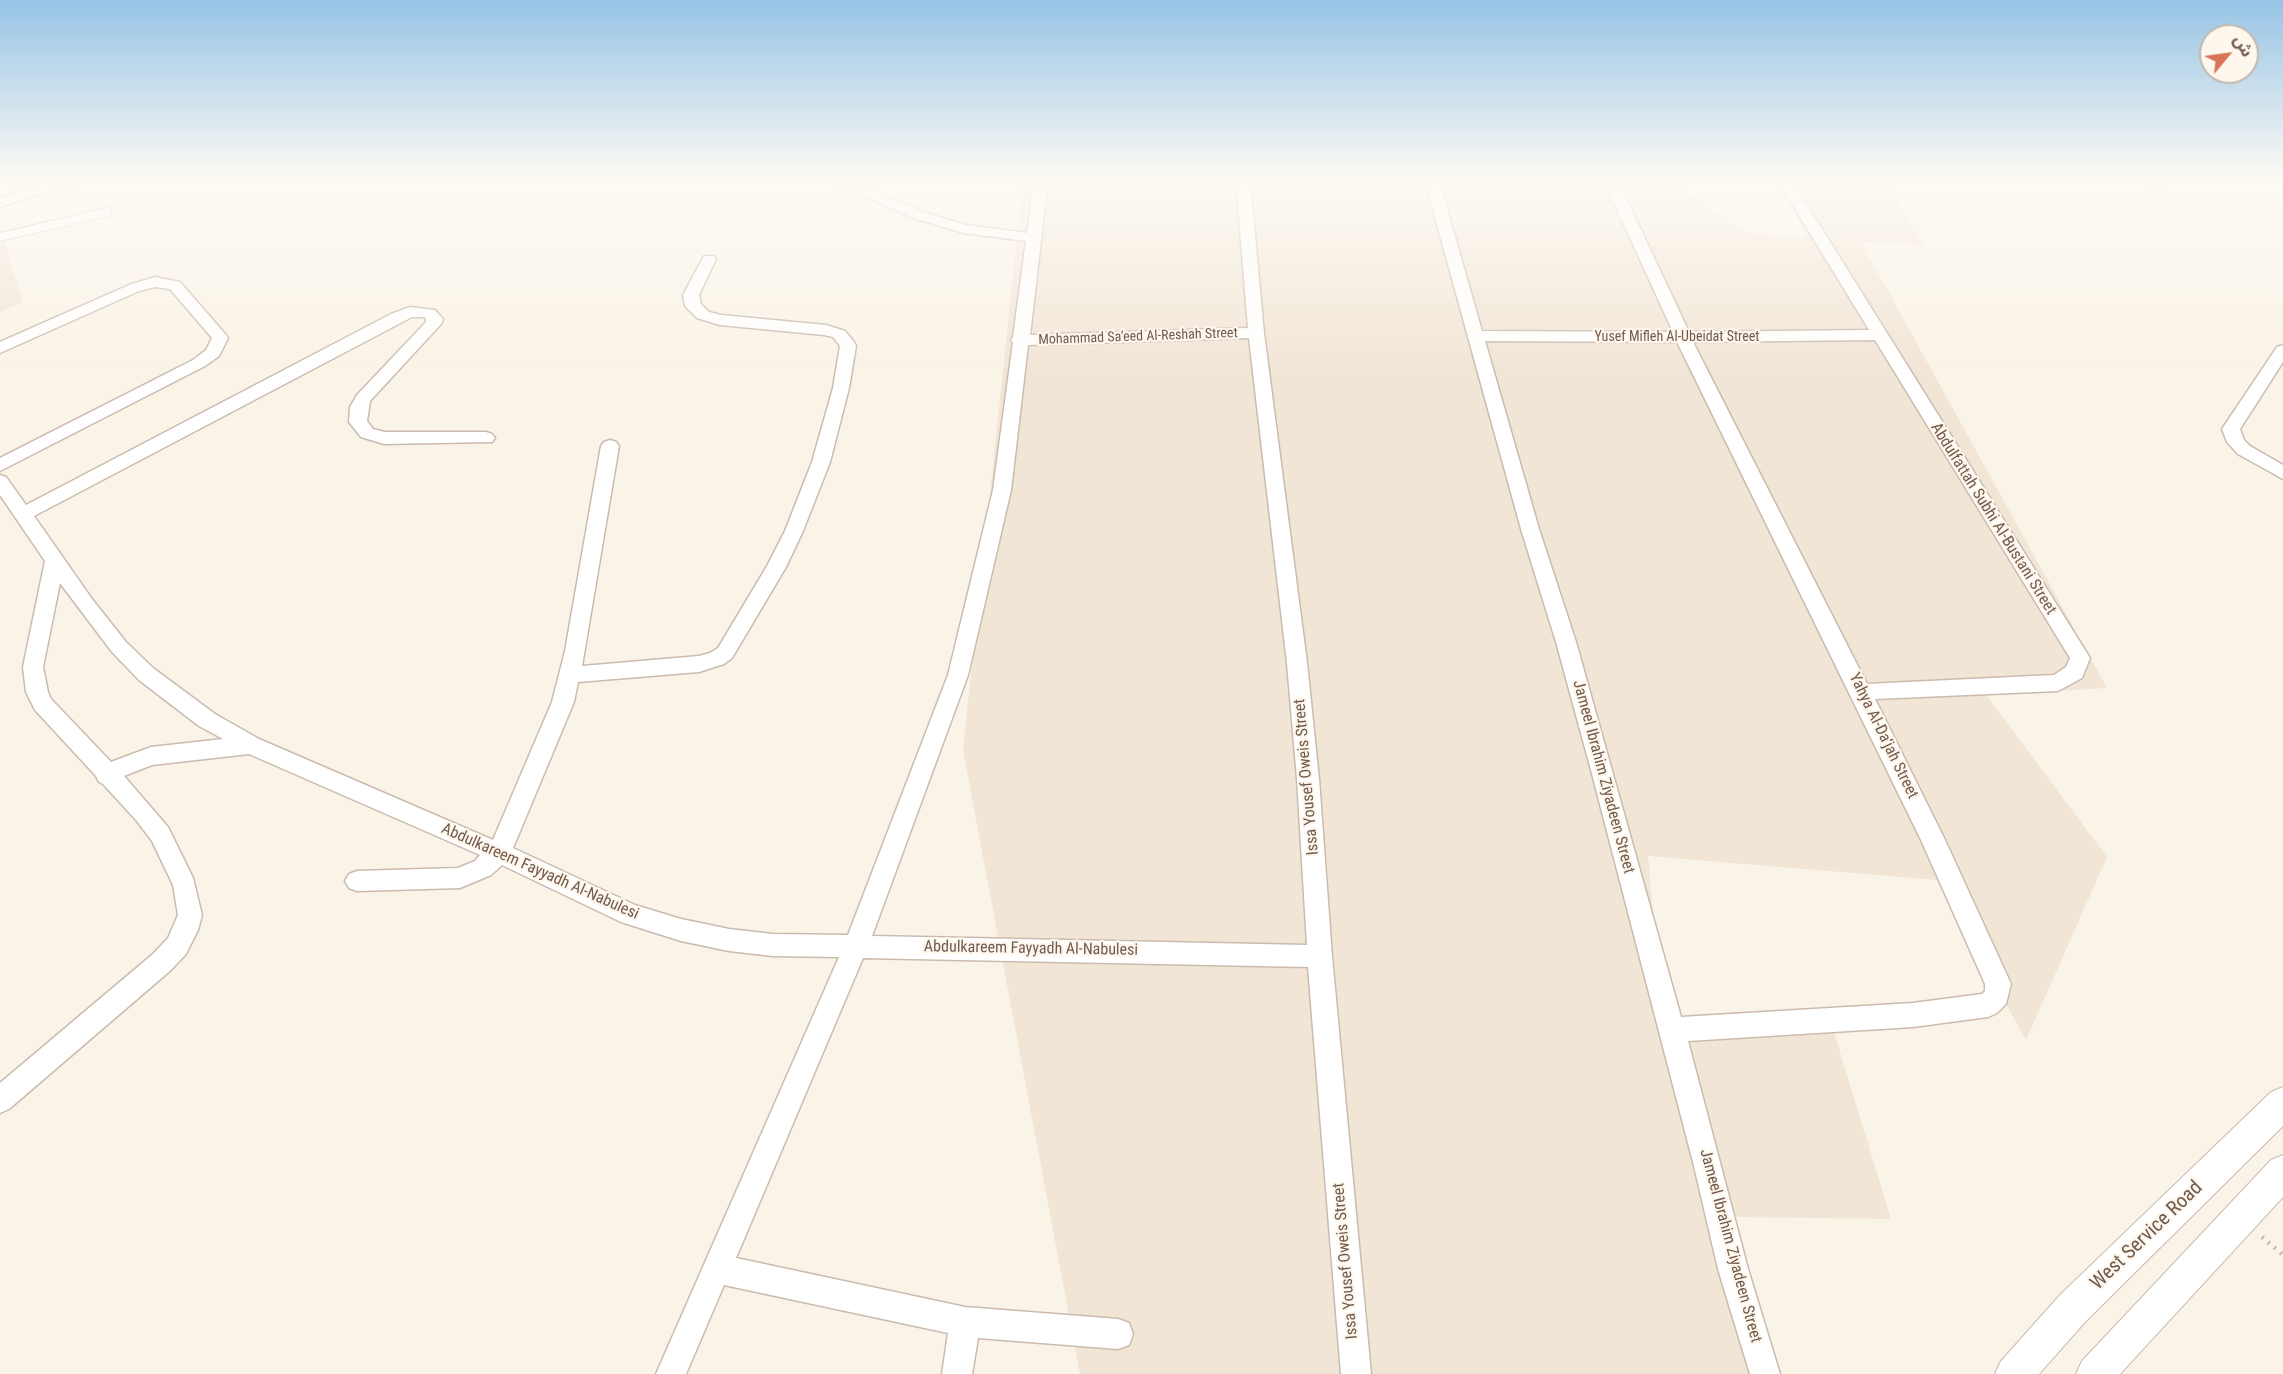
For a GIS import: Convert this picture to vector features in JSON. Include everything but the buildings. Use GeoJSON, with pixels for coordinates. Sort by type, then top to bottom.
{"type":"FeatureCollection","features":[{"type":"Feature","properties":{"kind":"street"},"geometry":{"type":"LineString","coordinates":[[671,1374],[856,946],[958,675],[1002,490],[1019,340],[1033,245]]}},
{"type":"Feature","properties":{"kind":"street","name":"Issa Yousef Oweis Street"},"geometry":{"type":"LineString","coordinates":[[1248,245],[1256,333],[1297,663],[1356,1374]]}},
{"type":"Feature","properties":{"kind":"street","name":"Jameel Ibrahim Ziyadeen Street"},"geometry":{"type":"LineString","coordinates":[[1450,245],[1602,770],[1708,1166],[1733,1269],[1765,1374]]}},
{"type":"Feature","properties":{"kind":"street","name":"Yahya Al-Da‘jah Street"},"geometry":{"type":"LineString","coordinates":[[1640,245],[1683,338],[1933,840],[1998,984],[1997,996],[1988,1005],[1914,1015],[1671,1030]]}},
{"type":"Feature","properties":{"kind":"street","name":"Abdulfattah Subhi Al-Bustani Street"},"geometry":{"type":"LineString","coordinates":[[1824,245],[2080,658],[2075,672],[2058,683],[1861,692]]}},
{"type":"Feature","properties":{"kind":"street"},"geometry":{"type":"LineString","coordinates":[[570,675],[699,664],[717,659],[725,653],[776,567],[798,522],[822,462],[839,397],[848,346],[846,342],[838,334],[826,330],[720,320],[703,315],[693,306],[691,295],[709,259]]}},
{"type":"Feature","properties":{"kind":"street"},"geometry":{"type":"LineString","coordinates":[[0,348],[134,288],[155,282],[175,285],[220,338],[213,353],[199,363],[0,465]]}},
{"type":"Feature","properties":{"kind":"street"},"geometry":{"type":"LineString","coordinates":[[23,514],[386,322],[410,312],[429,313],[435,319],[435,323],[363,399],[357,414],[358,422],[367,432],[384,438],[486,438]]}},
{"type":"Feature","properties":{"kind":"street","name":"Mohammad Sa‘eed Al-Reshah Street"},"geometry":{"type":"LineString","coordinates":[[1019,340],[1256,333]]}},
{"type":"Feature","properties":{"kind":"street","name":"Yusef Mifleh Al-Ubeidat Street"},"geometry":{"type":"LineString","coordinates":[[1476,336],[1683,338],[1879,335]]}},
{"type":"Feature","properties":{"kind":"street"},"geometry":{"type":"LineString","coordinates":[[2283,350],[2231,429],[2236,442],[2244,450],[2283,473]]}},
{"type":"Feature","properties":{"kind":"street"},"geometry":{"type":"LineString","coordinates":[[357,881],[460,879],[483,868],[499,853],[563,702],[570,675],[610,446]]}},
{"type":"Feature","properties":{"kind":"street","name":"Abdulkareem Fayyadh Al-Nabulesi"},"geometry":{"type":"LineString","coordinates":[[0,481],[119,646],[146,674],[207,720],[251,745],[499,853],[597,900],[681,930],[729,940],[773,945],[1320,956]]}},
{"type":"Feature","properties":{"kind":"street"},"geometry":{"type":"LineString","coordinates":[[0,1100],[162,962],[177,946],[186,930],[190,915],[189,901],[173,859],[144,813],[43,704],[33,680],[33,667],[55,560]]}},
{"type":"Feature","properties":{"kind":"street"},"geometry":{"type":"LineString","coordinates":[[108,776],[129,764],[151,756],[251,745]]}},
{"type":"Feature","properties":{"kind":"street","name":"West Service Road"},"geometry":{"type":"LineString","coordinates":[[2014,1374],[2073,1308],[2283,1103]]}},
{"type":"Feature","properties":{"kind":"street"},"geometry":{"type":"LineString","coordinates":[[2095,1374],[2183,1276],[2283,1172]]}},
{"type":"Feature","properties":{"kind":"street"},"geometry":{"type":"LineString","coordinates":[[718,1269],[965,1322],[1118,1334]]}},
{"type":"Feature","properties":{"kind":"street"},"geometry":{"type":"LineString","coordinates":[[957,1374],[965,1322]]}},
{"type":"Feature","properties":{"kind":"shaded area"},"geometry":{"type":"Polygon","coordinates":[[[0,245],[5,245],[23,302],[0,312],[0,245]]]}},
{"type":"Feature","properties":{"kind":"shaded area"},"geometry":{"type":"Polygon","coordinates":[[[1016,245],[1863,245],[2107,688],[1986,695],[2107,857],[2026,1040],[1938,880],[1648,856],[1663,1033],[1833,1029],[1891,1219],[1734,1217],[1774,1374],[1080,1374],[963,750],[1016,245]]]}}]}
